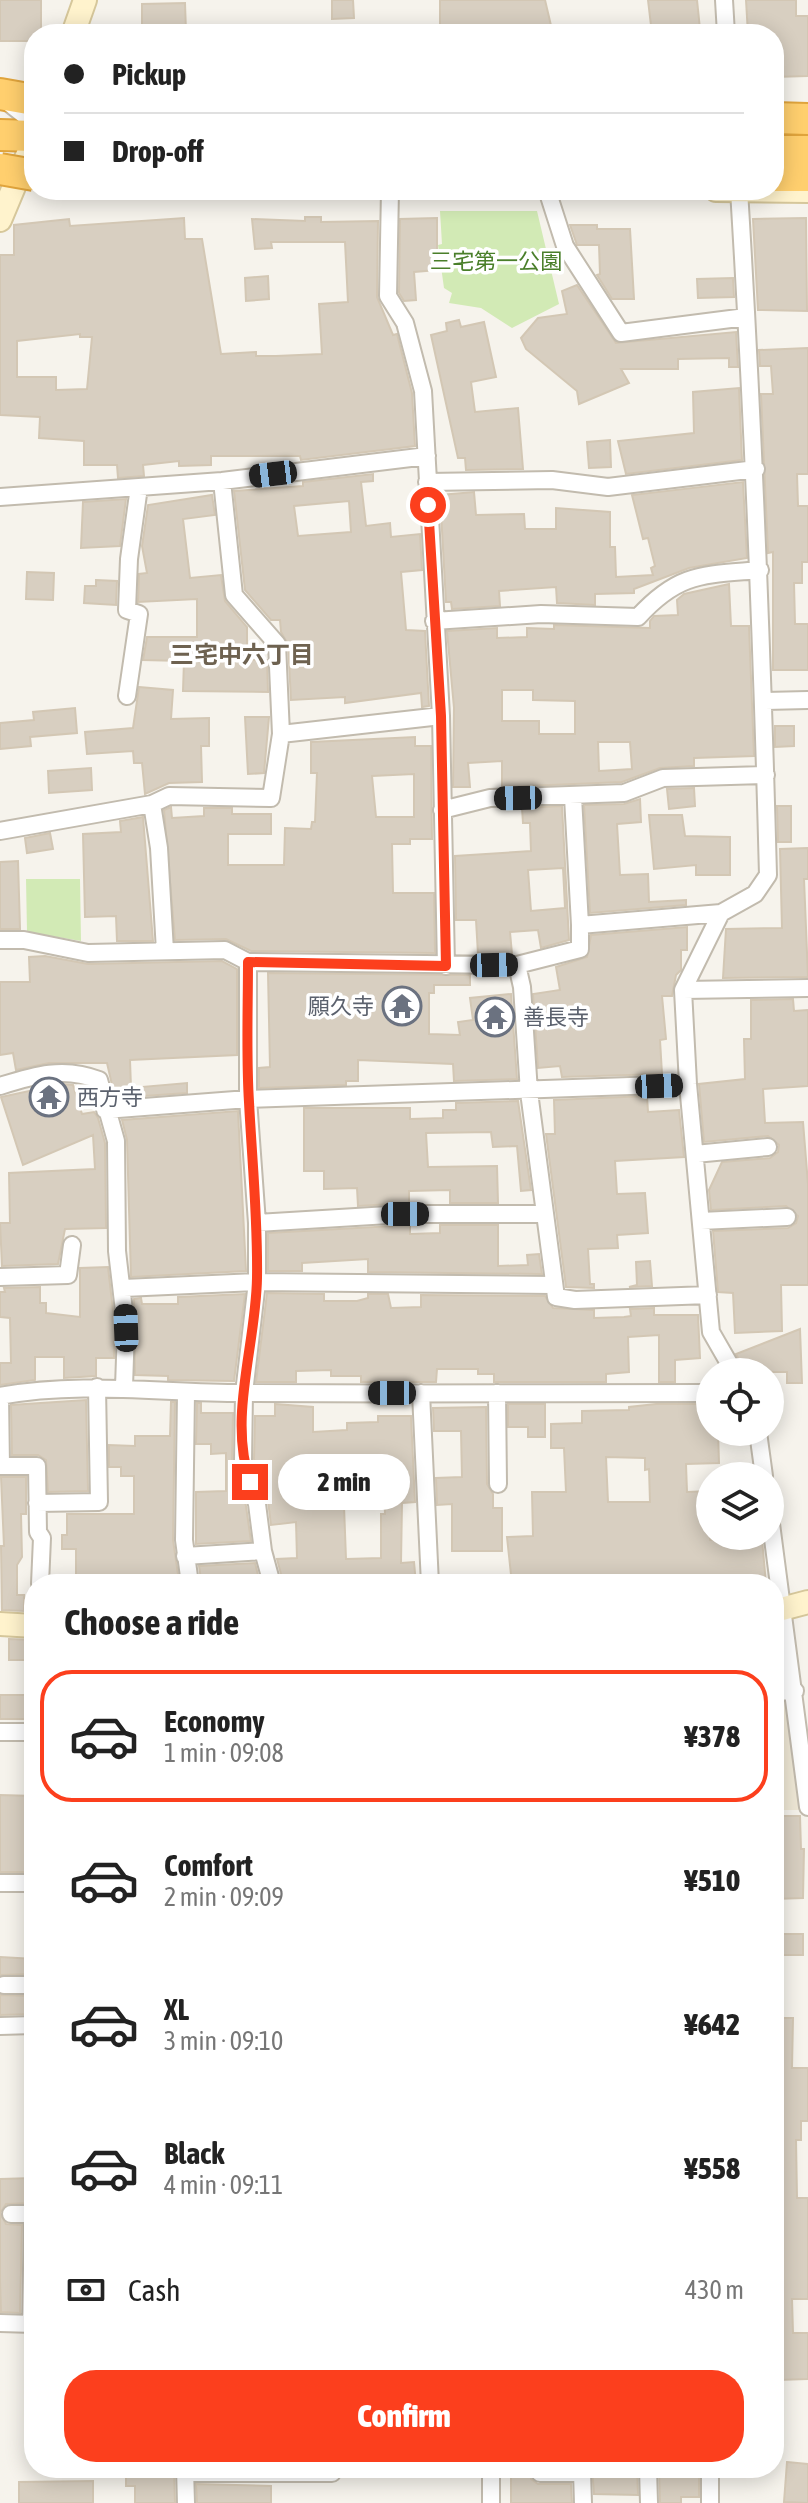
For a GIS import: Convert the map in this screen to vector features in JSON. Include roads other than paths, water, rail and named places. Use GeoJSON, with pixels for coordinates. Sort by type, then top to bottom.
{"type":"FeatureCollection","features":[{"type":"Feature","properties":{"kind":"highway"},"geometry":{"type":"LineString","coordinates":[[0,96],[24,99]]}},
{"type":"Feature","properties":{"kind":"highway"},"geometry":{"type":"LineString","coordinates":[[0,136],[24,137]]}},
{"type":"Feature","properties":{"kind":"highway"},"geometry":{"type":"LineString","coordinates":[[784,151],[808,151]]}},
{"type":"Feature","properties":{"kind":"highway"},"geometry":{"type":"LineString","coordinates":[[784,176],[808,176]]}},
{"type":"Feature","properties":{"kind":"main road"},"geometry":{"type":"LineString","coordinates":[[77,24],[85,0]]}},
{"type":"Feature","properties":{"kind":"main road"},"geometry":{"type":"LineString","coordinates":[[0,127],[24,126]]}},
{"type":"Feature","properties":{"kind":"main road"},"geometry":{"type":"LineString","coordinates":[[0,220],[17,176]]}},
{"type":"Feature","properties":{"kind":"main road"},"geometry":{"type":"LineString","coordinates":[[784,191],[808,191]]}},
{"type":"Feature","properties":{"kind":"main road"},"geometry":{"type":"LineString","coordinates":[[784,1609],[808,1602]]}},
{"type":"Feature","properties":{"kind":"main road"},"geometry":{"type":"LineString","coordinates":[[0,1624],[24,1625]]}},
{"type":"Feature","properties":{"kind":"street"},"geometry":{"type":"LineString","coordinates":[[724,0],[725,24]]}},
{"type":"Feature","properties":{"kind":"street"},"geometry":{"type":"LineString","coordinates":[[0,96],[24,116]]}},
{"type":"Feature","properties":{"kind":"street"},"geometry":{"type":"LineString","coordinates":[[390,200],[388,296],[405,323],[423,391],[441,716],[446,966]]}},
{"type":"Feature","properties":{"kind":"street"},"geometry":{"type":"LineString","coordinates":[[550,200],[565,246],[621,333],[746,317]]}},
{"type":"Feature","properties":{"kind":"street"},"geometry":{"type":"LineString","coordinates":[[580,925],[721,913],[755,894],[768,875],[756,469],[740,200]]}},
{"type":"Feature","properties":{"kind":"street"},"geometry":{"type":"LineString","coordinates":[[0,497],[222,481],[427,456]]}},
{"type":"Feature","properties":{"kind":"street"},"geometry":{"type":"LineString","coordinates":[[427,482],[552,480],[608,487],[756,469]]}},
{"type":"Feature","properties":{"kind":"street"},"geometry":{"type":"LineString","coordinates":[[0,831],[152,804],[169,796],[271,798],[281,734],[277,644],[234,595],[222,481]]}},
{"type":"Feature","properties":{"kind":"street"},"geometry":{"type":"LineString","coordinates":[[127,696],[139,614],[127,610],[129,559],[139,487]]}},
{"type":"Feature","properties":{"kind":"street"},"geometry":{"type":"LineString","coordinates":[[434,621],[541,614],[638,617],[658,596],[691,576],[760,570]]}},
{"type":"Feature","properties":{"kind":"street"},"geometry":{"type":"LineString","coordinates":[[765,701],[808,700]]}},
{"type":"Feature","properties":{"kind":"street"},"geometry":{"type":"LineString","coordinates":[[281,734],[441,716]]}},
{"type":"Feature","properties":{"kind":"street"},"geometry":{"type":"LineString","coordinates":[[442,810],[490,798],[624,793],[663,778],[766,775]]}},
{"type":"Feature","properties":{"kind":"street"},"geometry":{"type":"LineString","coordinates":[[0,940],[24,940],[88,953],[225,950],[248,962],[517,965],[580,949],[573,797]]}},
{"type":"Feature","properties":{"kind":"street"},"geometry":{"type":"LineString","coordinates":[[152,804],[159,848],[165,951]]}},
{"type":"Feature","properties":{"kind":"street"},"geometry":{"type":"LineString","coordinates":[[721,913],[683,990],[688,1084],[711,1332],[726,1358]]}},
{"type":"Feature","properties":{"kind":"street"},"geometry":{"type":"LineString","coordinates":[[248,962],[248,1099],[257,1223],[257,1282],[244,1393],[243,1461],[257,1504],[269,1574]]}},
{"type":"Feature","properties":{"kind":"street"},"geometry":{"type":"LineString","coordinates":[[517,965],[522,987],[529,1092],[556,1297],[575,1300],[708,1295]]}},
{"type":"Feature","properties":{"kind":"street"},"geometry":{"type":"LineString","coordinates":[[683,990],[808,988]]}},
{"type":"Feature","properties":{"kind":"street"},"geometry":{"type":"LineString","coordinates":[[0,1086],[40,1073],[78,1071],[99,1080],[116,1141],[117,1251],[124,1288],[124,1387]]}},
{"type":"Feature","properties":{"kind":"street"},"geometry":{"type":"LineString","coordinates":[[105,1110],[248,1099],[529,1092],[688,1084]]}},
{"type":"Feature","properties":{"kind":"street"},"geometry":{"type":"LineString","coordinates":[[695,1154],[768,1147]]}},
{"type":"Feature","properties":{"kind":"street"},"geometry":{"type":"LineString","coordinates":[[257,1223],[405,1214],[545,1214]]}},
{"type":"Feature","properties":{"kind":"street"},"geometry":{"type":"LineString","coordinates":[[701,1221],[787,1217]]}},
{"type":"Feature","properties":{"kind":"street"},"geometry":{"type":"LineString","coordinates":[[0,1277],[68,1275],[72,1245]]}},
{"type":"Feature","properties":{"kind":"street"},"geometry":{"type":"LineString","coordinates":[[124,1288],[257,1282],[552,1285]]}},
{"type":"Feature","properties":{"kind":"street"},"geometry":{"type":"LineString","coordinates":[[37,1503],[99,1502],[97,1387]]}},
{"type":"Feature","properties":{"kind":"street"},"geometry":{"type":"LineString","coordinates":[[40,1574],[42,1538],[38,1532],[37,1466],[1,1466],[0,1396],[39,1388],[97,1387],[186,1393],[696,1393]]}},
{"type":"Feature","properties":{"kind":"street"},"geometry":{"type":"LineString","coordinates":[[186,1393],[185,1556],[188,1574]]}},
{"type":"Feature","properties":{"kind":"street"},"geometry":{"type":"LineString","coordinates":[[421,1393],[430,1574]]}},
{"type":"Feature","properties":{"kind":"street"},"geometry":{"type":"LineString","coordinates":[[497,1393],[498,1484]]}},
{"type":"Feature","properties":{"kind":"street"},"geometry":{"type":"LineString","coordinates":[[773,1550],[776,1574]]}},
{"type":"Feature","properties":{"kind":"street"},"geometry":{"type":"LineString","coordinates":[[185,1556],[263,1551]]}},
{"type":"Feature","properties":{"kind":"street"},"geometry":{"type":"LineString","coordinates":[[784,1635],[807,1768],[808,1807]]}},
{"type":"Feature","properties":{"kind":"street"},"geometry":{"type":"LineString","coordinates":[[784,1692],[795,1691]]}},
{"type":"Feature","properties":{"kind":"street"},"geometry":{"type":"LineString","coordinates":[[0,1732],[24,1732]]}},
{"type":"Feature","properties":{"kind":"street"},"geometry":{"type":"LineString","coordinates":[[0,1883],[24,1883]]}},
{"type":"Feature","properties":{"kind":"street"},"geometry":{"type":"LineString","coordinates":[[4,1985],[24,1985]]}},
{"type":"Feature","properties":{"kind":"street"},"geometry":{"type":"LineString","coordinates":[[0,2026],[24,2025]]}},
{"type":"Feature","properties":{"kind":"street"},"geometry":{"type":"LineString","coordinates":[[11,2214],[24,2214]]}},
{"type":"Feature","properties":{"kind":"street"},"geometry":{"type":"LineString","coordinates":[[0,2323],[24,2324]]}},
{"type":"Feature","properties":{"kind":"street"},"geometry":{"type":"LineString","coordinates":[[185,2478],[186,2503]]}},
{"type":"Feature","properties":{"kind":"street"},"geometry":{"type":"LineString","coordinates":[[491,2478],[491,2503]]}},
{"type":"Feature","properties":{"kind":"street"},"geometry":{"type":"LineString","coordinates":[[582,2478],[583,2503]]}},
{"type":"Feature","properties":{"kind":"street"},"geometry":{"type":"LineString","coordinates":[[648,2478],[649,2503]]}},
{"type":"Feature","properties":{"kind":"street"},"geometry":{"type":"LineString","coordinates":[[710,2478],[710,2503]]}},
{"type":"Feature","properties":{"kind":"place","name":"願久寺"},"geometry":{"type":"Point","coordinates":[402,1006]}},
{"type":"Feature","properties":{"kind":"place","name":"善長寺"},"geometry":{"type":"Point","coordinates":[495,1017]}},
{"type":"Feature","properties":{"kind":"place","name":"西方寺"},"geometry":{"type":"Point","coordinates":[49,1097]}},
{"type":"Feature","properties":{"kind":"district","name":"三宅中六丁目"},"geometry":{"type":"Point","coordinates":[242,655]}},
{"type":"Feature","properties":{"kind":"park label","name":"三宅第一公園"},"geometry":{"type":"Point","coordinates":[496,261]}}]}
